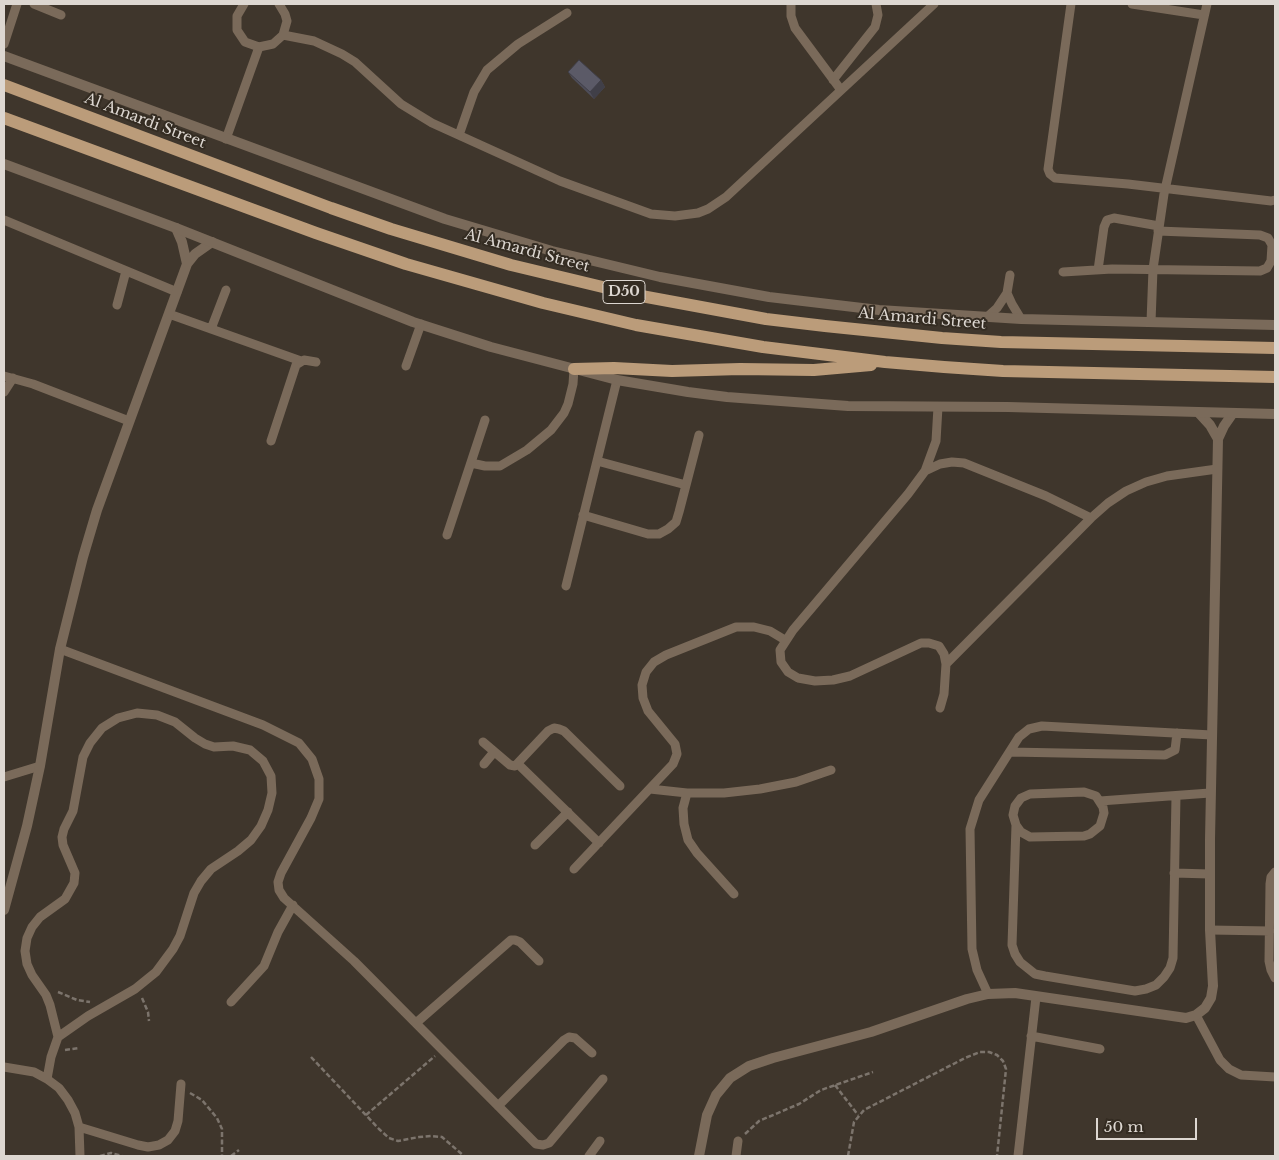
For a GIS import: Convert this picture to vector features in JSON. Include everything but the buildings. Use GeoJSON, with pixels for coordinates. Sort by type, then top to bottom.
{"type":"FeatureCollection","features":[{"type":"Feature","properties":{"kind":"main road","name":"Al Amardi Street"},"geometry":{"type":"LineString","coordinates":[[4,86],[391,229],[511,265],[636,295],[766,319],[942,338],[1001,342],[1275,348]]}},
{"type":"Feature","properties":{"kind":"main road","name":"D50"},"geometry":{"type":"LineString","coordinates":[[4,118],[360,249],[488,289],[589,315],[763,348],[885,362],[1003,371],[1275,377]]}},
{"type":"Feature","properties":{"kind":"main road"},"geometry":{"type":"LineString","coordinates":[[574,369],[614,368],[672,372],[740,369],[814,370],[850,368],[885,362]]}},
{"type":"Feature","properties":{"kind":"street"},"geometry":{"type":"LineString","coordinates":[[4,56],[445,219],[606,265],[705,286],[769,297],[880,310],[1022,319],[1275,325]]}},
{"type":"Feature","properties":{"kind":"street"},"geometry":{"type":"LineString","coordinates":[[4,164],[176,228],[421,324],[491,347],[616,380],[688,392],[848,406],[1008,407],[1275,414]]}},
{"type":"Feature","properties":{"kind":"street"},"geometry":{"type":"LineString","coordinates":[[176,228],[182,242],[187,264]]}},
{"type":"Feature","properties":{"kind":"street"},"geometry":{"type":"LineString","coordinates":[[4,910],[27,826],[40,766],[60,649],[97,510],[187,264],[195,254],[212,242]]}},
{"type":"Feature","properties":{"kind":"street"},"geometry":{"type":"LineString","coordinates":[[1198,413],[1210,425],[1218,439]]}},
{"type":"Feature","properties":{"kind":"street"},"geometry":{"type":"LineString","coordinates":[[699,1156],[707,1115],[716,1095],[730,1078],[748,1066],[871,1032],[988,994],[1015,994],[1174,1018],[1186,1018],[1196,1015],[1205,1008],[1211,998],[1213,986],[1210,930],[1210,793],[1218,439],[1233,413]]}},
{"type":"Feature","properties":{"kind":"lane"},"geometry":{"type":"LineString","coordinates":[[4,44],[17,4]]}},
{"type":"Feature","properties":{"kind":"lane"},"geometry":{"type":"LineString","coordinates":[[34,4],[61,15]]}},
{"type":"Feature","properties":{"kind":"lane"},"geometry":{"type":"LineString","coordinates":[[244,4],[237,16],[237,30],[245,42],[259,47],[273,44],[283,35],[287,21],[279,4]]}},
{"type":"Feature","properties":{"kind":"lane"},"geometry":{"type":"LineString","coordinates":[[791,4],[791,16],[795,28],[841,90]]}},
{"type":"Feature","properties":{"kind":"lane"},"geometry":{"type":"LineString","coordinates":[[834,80],[875,27],[878,15],[876,4]]}},
{"type":"Feature","properties":{"kind":"lane"},"geometry":{"type":"LineString","coordinates":[[283,35],[314,41],[342,54],[355,62],[411,111],[432,123],[560,182],[651,214],[669,216],[688,215],[708,208],[726,197],[934,4]]}},
{"type":"Feature","properties":{"kind":"lane"},"geometry":{"type":"LineString","coordinates":[[1071,4],[1048,172],[1055,178],[1275,200]]}},
{"type":"Feature","properties":{"kind":"lane"},"geometry":{"type":"LineString","coordinates":[[1132,4],[1204,15]]}},
{"type":"Feature","properties":{"kind":"lane"},"geometry":{"type":"LineString","coordinates":[[1150,322],[1154,269],[1166,188],[1207,4]]}},
{"type":"Feature","properties":{"kind":"lane"},"geometry":{"type":"LineString","coordinates":[[459,135],[474,92],[486,70],[518,44],[567,13]]}},
{"type":"Feature","properties":{"kind":"lane"},"geometry":{"type":"LineString","coordinates":[[226,139],[259,47]]}},
{"type":"Feature","properties":{"kind":"lane"},"geometry":{"type":"LineString","coordinates":[[1063,272],[1154,269],[1260,271],[1267,268],[1271,261],[1272,245],[1270,241],[1260,235],[1159,229],[1114,218],[1107,220],[1104,227],[1098,270]]}},
{"type":"Feature","properties":{"kind":"lane"},"geometry":{"type":"LineString","coordinates":[[4,220],[177,292]]}},
{"type":"Feature","properties":{"kind":"lane"},"geometry":{"type":"LineString","coordinates":[[117,305],[126,271]]}},
{"type":"Feature","properties":{"kind":"lane"},"geometry":{"type":"LineString","coordinates":[[987,317],[997,308],[1007,293],[1010,276]]}},
{"type":"Feature","properties":{"kind":"lane"},"geometry":{"type":"LineString","coordinates":[[211,329],[226,290]]}},
{"type":"Feature","properties":{"kind":"lane"},"geometry":{"type":"LineString","coordinates":[[1007,293],[1022,319]]}},
{"type":"Feature","properties":{"kind":"lane"},"geometry":{"type":"LineString","coordinates":[[169,314],[301,361],[316,362]]}},
{"type":"Feature","properties":{"kind":"lane"},"geometry":{"type":"LineString","coordinates":[[406,366],[421,324]]}},
{"type":"Feature","properties":{"kind":"lane"},"geometry":{"type":"LineString","coordinates":[[271,441],[295,368],[301,361]]}},
{"type":"Feature","properties":{"kind":"lane"},"geometry":{"type":"LineString","coordinates":[[471,463],[484,466],[500,466],[527,450],[551,430],[568,404],[573,384],[574,369]]}},
{"type":"Feature","properties":{"kind":"lane"},"geometry":{"type":"LineString","coordinates":[[4,392],[8,377],[129,421]]}},
{"type":"Feature","properties":{"kind":"lane"},"geometry":{"type":"LineString","coordinates":[[566,586],[616,380]]}},
{"type":"Feature","properties":{"kind":"lane"},"geometry":{"type":"LineString","coordinates":[[938,407],[936,441],[925,470],[908,494],[786,640],[780,650],[781,662],[788,672],[798,678],[815,681],[833,680],[850,676],[920,643],[939,646],[944,654],[946,664],[944,694],[940,708]]}},
{"type":"Feature","properties":{"kind":"lane"},"geometry":{"type":"LineString","coordinates":[[447,535],[485,420]]}},
{"type":"Feature","properties":{"kind":"lane"},"geometry":{"type":"LineString","coordinates":[[583,515],[648,534],[659,534],[668,529],[676,522],[699,435]]}},
{"type":"Feature","properties":{"kind":"lane"},"geometry":{"type":"LineString","coordinates":[[597,461],[686,485]]}},
{"type":"Feature","properties":{"kind":"lane"},"geometry":{"type":"LineString","coordinates":[[925,470],[940,464],[964,463],[1046,496],[1091,518]]}},
{"type":"Feature","properties":{"kind":"lane"},"geometry":{"type":"LineString","coordinates":[[946,664],[1091,518],[1120,495],[1146,482],[1167,476],[1217,469]]}},
{"type":"Feature","properties":{"kind":"lane"},"geometry":{"type":"LineString","coordinates":[[574,869],[674,764],[677,754],[675,744],[648,711],[643,698],[642,685],[646,672],[654,662],[666,654],[736,627],[754,627],[770,631],[786,640]]}},
{"type":"Feature","properties":{"kind":"lane"},"geometry":{"type":"LineString","coordinates":[[60,649],[263,725],[299,743],[312,759],[319,778],[318,799],[311,818],[281,873],[278,882],[279,890],[354,961],[536,1144],[543,1145],[549,1143],[603,1079]]}},
{"type":"Feature","properties":{"kind":"lane"},"geometry":{"type":"LineString","coordinates":[[47,1079],[51,1057],[58,1037],[50,1005],[46,995],[32,975],[27,964],[25,951],[27,938],[32,926],[40,917],[65,899],[74,883],[72,864],[63,845],[62,837],[73,811],[80,772],[90,743],[102,728],[118,718],[137,713],[157,714],[175,722],[194,738],[214,747],[233,746],[250,750],[263,761],[271,776],[272,793],[268,810],[261,826],[251,840],[211,869],[201,880],[194,893],[180,936],[156,972],[135,989],[88,1016],[58,1037]]}},
{"type":"Feature","properties":{"kind":"lane"},"geometry":{"type":"LineString","coordinates":[[988,994],[977,970],[972,949],[970,829],[979,800],[1015,742],[1024,732],[1042,726],[1212,735]]}},
{"type":"Feature","properties":{"kind":"lane"},"geometry":{"type":"LineString","coordinates":[[483,742],[510,765],[515,766],[548,731],[559,728],[620,786]]}},
{"type":"Feature","properties":{"kind":"lane"},"geometry":{"type":"LineString","coordinates":[[1010,752],[1165,755],[1174,750],[1178,733]]}},
{"type":"Feature","properties":{"kind":"lane"},"geometry":{"type":"LineString","coordinates":[[484,764],[494,752]]}},
{"type":"Feature","properties":{"kind":"lane"},"geometry":{"type":"LineString","coordinates":[[518,764],[599,843]]}},
{"type":"Feature","properties":{"kind":"lane"},"geometry":{"type":"LineString","coordinates":[[4,776],[40,766]]}},
{"type":"Feature","properties":{"kind":"lane"},"geometry":{"type":"LineString","coordinates":[[650,788],[687,793],[724,793],[760,790],[796,782],[831,770]]}},
{"type":"Feature","properties":{"kind":"lane"},"geometry":{"type":"LineString","coordinates":[[1016,825],[1022,832],[1030,836],[1084,836],[1100,826],[1104,813],[1100,801],[1090,793],[1084,792],[1030,794],[1021,798],[1016,806],[1013,815],[1016,825],[1012,945],[1020,962],[1035,974],[1135,991],[1156,985],[1170,968],[1173,958],[1176,796]]}},
{"type":"Feature","properties":{"kind":"lane"},"geometry":{"type":"LineString","coordinates":[[687,793],[683,808],[688,840],[697,853],[734,894]]}},
{"type":"Feature","properties":{"kind":"lane"},"geometry":{"type":"LineString","coordinates":[[1100,801],[1210,793]]}},
{"type":"Feature","properties":{"kind":"lane"},"geometry":{"type":"LineString","coordinates":[[535,846],[568,812]]}},
{"type":"Feature","properties":{"kind":"lane"},"geometry":{"type":"LineString","coordinates":[[1174,872],[1210,874]]}},
{"type":"Feature","properties":{"kind":"lane"},"geometry":{"type":"LineString","coordinates":[[1275,872],[1271,877],[1270,884],[1272,909],[1270,931],[1272,948],[1271,970],[1275,978]]}},
{"type":"Feature","properties":{"kind":"lane"},"geometry":{"type":"LineString","coordinates":[[231,1002],[264,966],[278,932],[293,905]]}},
{"type":"Feature","properties":{"kind":"lane"},"geometry":{"type":"LineString","coordinates":[[1210,930],[1270,931]]}},
{"type":"Feature","properties":{"kind":"lane"},"geometry":{"type":"LineString","coordinates":[[416,1023],[511,940],[520,942],[539,960]]}},
{"type":"Feature","properties":{"kind":"lane"},"geometry":{"type":"LineString","coordinates":[[1018,1156],[1036,997]]}},
{"type":"Feature","properties":{"kind":"lane"},"geometry":{"type":"LineString","coordinates":[[1196,1015],[1220,1060],[1230,1069],[1240,1075],[1275,1077]]}},
{"type":"Feature","properties":{"kind":"lane"},"geometry":{"type":"LineString","coordinates":[[1032,1036],[1100,1049]]}},
{"type":"Feature","properties":{"kind":"lane"},"geometry":{"type":"LineString","coordinates":[[498,1106],[564,1040],[575,1038],[592,1053]]}},
{"type":"Feature","properties":{"kind":"lane"},"geometry":{"type":"LineString","coordinates":[[4,1067],[34,1072],[59,1088],[75,1113],[79,1127],[80,1156]]}},
{"type":"Feature","properties":{"kind":"lane"},"geometry":{"type":"LineString","coordinates":[[79,1127],[138,1145],[148,1147],[159,1145],[168,1140],[175,1131],[178,1121],[181,1087]]}},
{"type":"Feature","properties":{"kind":"lane"},"geometry":{"type":"LineString","coordinates":[[736,1156],[738,1141]]}},
{"type":"Feature","properties":{"kind":"lane"},"geometry":{"type":"LineString","coordinates":[[589,1156],[600,1142]]}},
{"type":"Feature","properties":{"kind":"path"},"geometry":{"type":"LineString","coordinates":[[135,989],[146,1003],[149,1021]]}},
{"type":"Feature","properties":{"kind":"path"},"geometry":{"type":"LineString","coordinates":[[53,990],[77,1000],[112,1002]]}},
{"type":"Feature","properties":{"kind":"path"},"geometry":{"type":"LineString","coordinates":[[366,1115],[442,1050]]}},
{"type":"Feature","properties":{"kind":"path"},"geometry":{"type":"LineString","coordinates":[[848,1156],[854,1122],[864,1110],[980,1052],[989,1052],[997,1055],[1003,1061],[1006,1069],[997,1156]]}},
{"type":"Feature","properties":{"kind":"path"},"geometry":{"type":"LineString","coordinates":[[311,1057],[389,1138],[398,1141],[419,1137],[442,1137],[464,1156]]}},
{"type":"Feature","properties":{"kind":"path"},"geometry":{"type":"LineString","coordinates":[[738,1141],[760,1121],[799,1104],[821,1090],[872,1072]]}},
{"type":"Feature","properties":{"kind":"path"},"geometry":{"type":"LineString","coordinates":[[835,1084],[858,1115]]}},
{"type":"Feature","properties":{"kind":"path"},"geometry":{"type":"LineString","coordinates":[[181,1087],[202,1100],[217,1118],[222,1130],[222,1156]]}},
{"type":"Feature","properties":{"kind":"path"},"geometry":{"type":"LineString","coordinates":[[231,1156],[239,1150]]}},
{"type":"Feature","properties":{"kind":"path"},"geometry":{"type":"LineString","coordinates":[[100,1156],[111,1153],[122,1156]]}}]}
